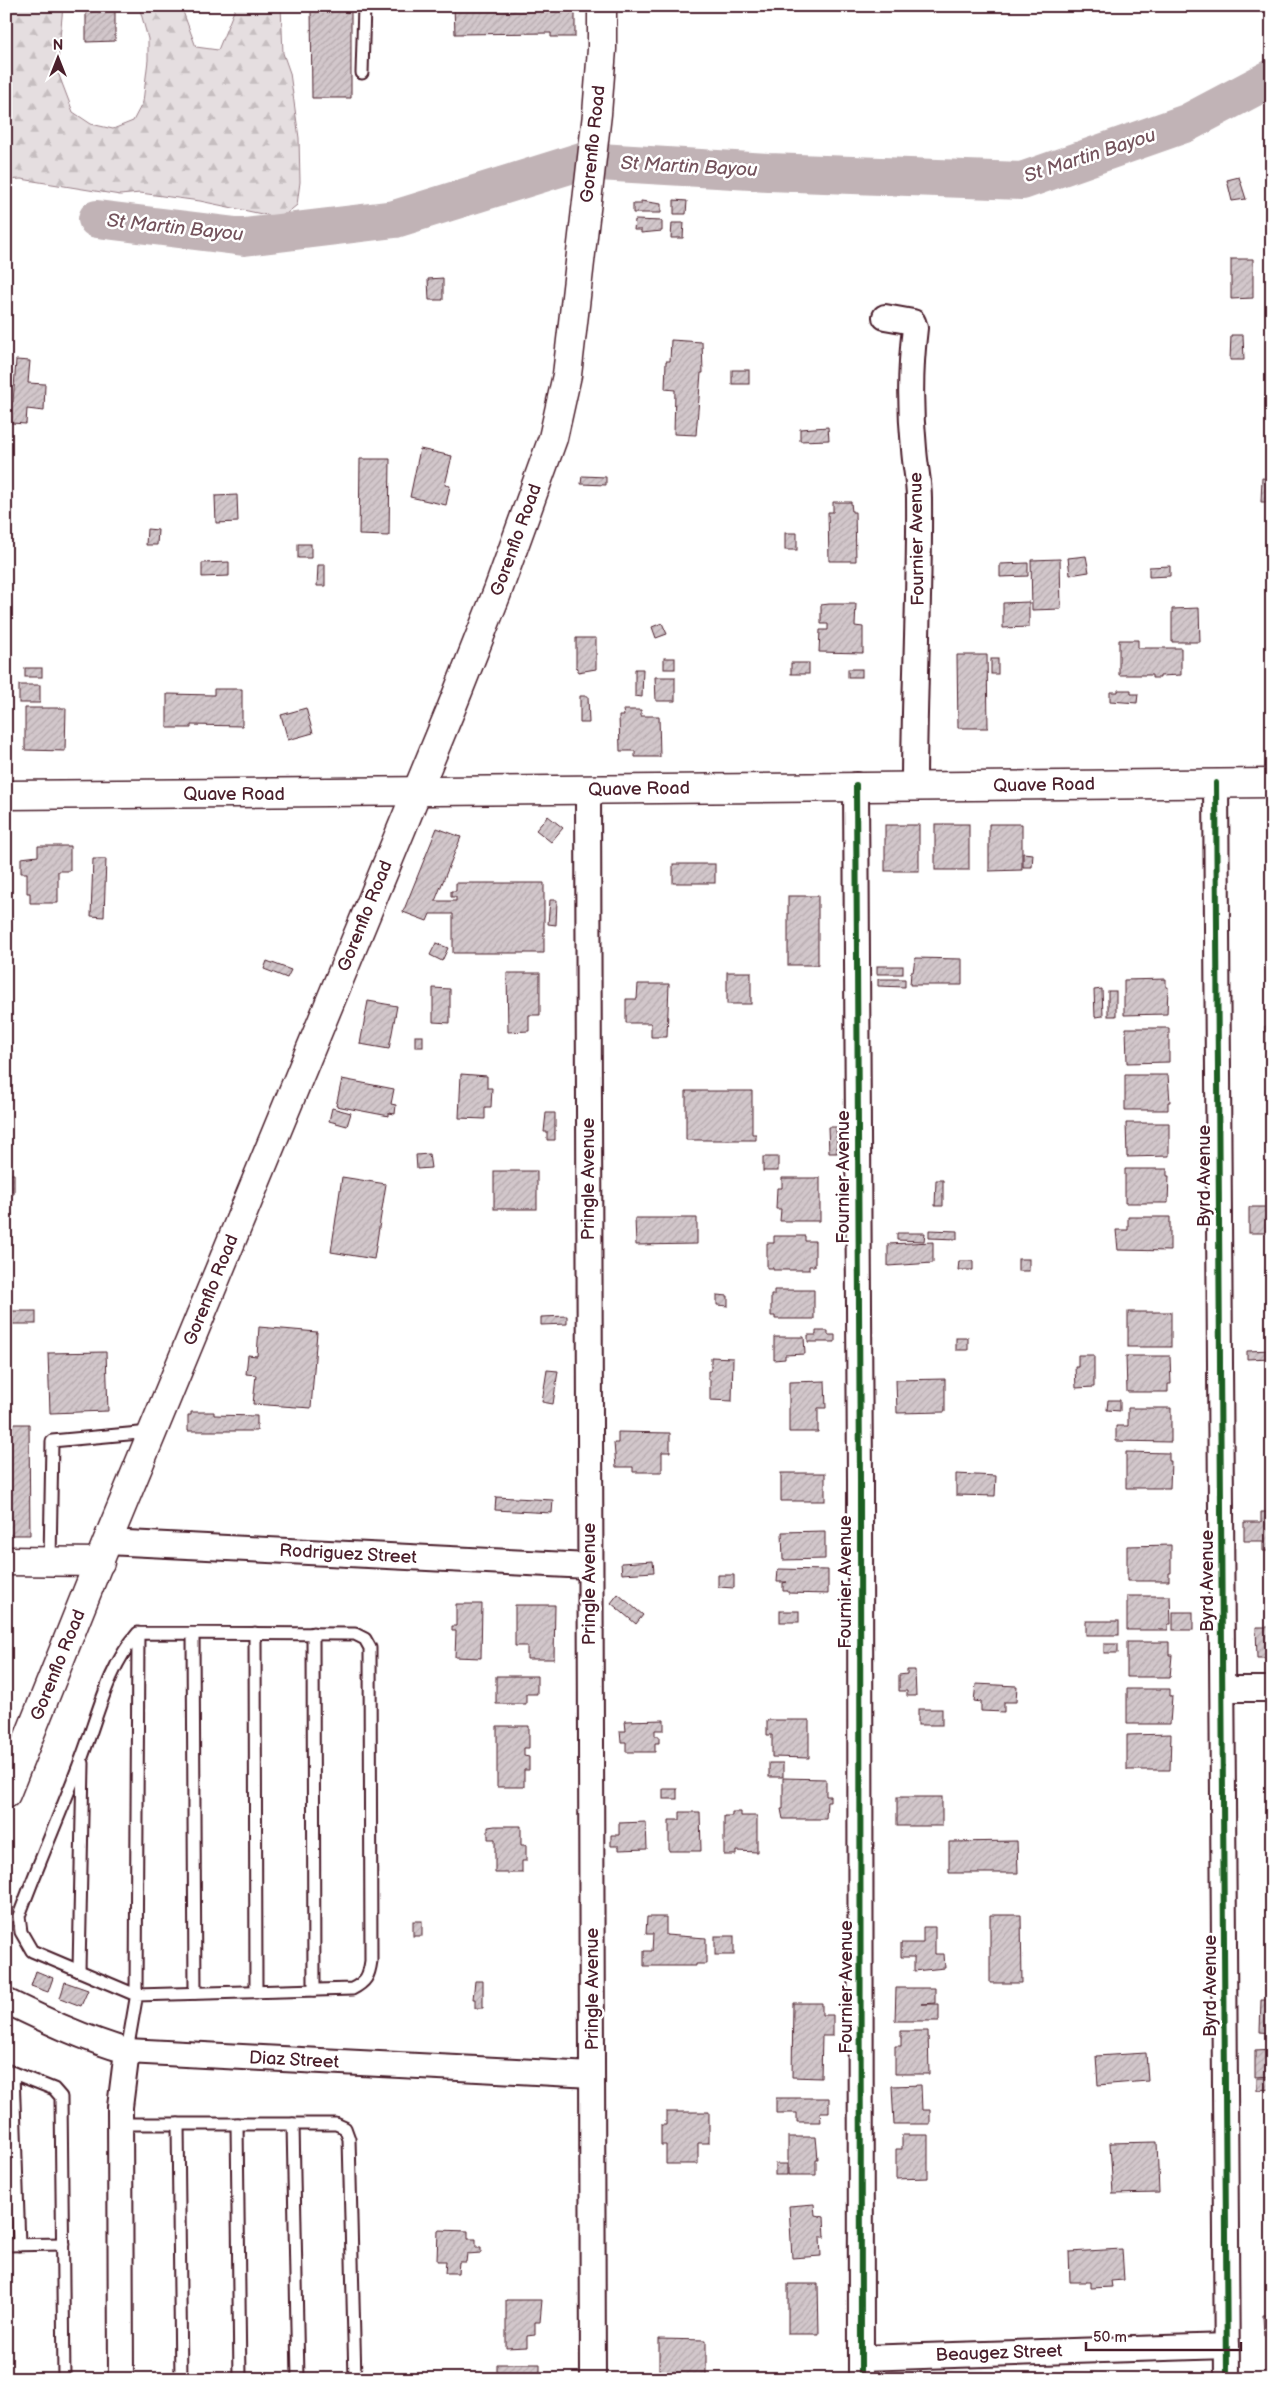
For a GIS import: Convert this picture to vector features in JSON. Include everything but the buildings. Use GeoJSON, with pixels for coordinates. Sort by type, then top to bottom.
{"type":"FeatureCollection","features":[{"type":"Feature","properties":{"kind":"main road","name":"Gorenflo Road"},"geometry":{"type":"LineString","coordinates":[[6,1794],[152,1432],[497,593],[553,438],[567,375],[596,123],[602,49],[602,6]]}},
{"type":"Feature","properties":{"kind":"main road","name":"Quave Road"},"geometry":{"type":"LineString","coordinates":[[6,795],[415,793],[856,785],[1272,783]]}},
{"type":"Feature","properties":{"kind":"main road","name":"Rodriguez Street"},"geometry":{"type":"LineString","coordinates":[[6,1561],[50,1561],[104,1552]]}},
{"type":"Feature","properties":{"kind":"street","name":"Fournier Avenue"},"geometry":{"type":"LineString","coordinates":[[885,317],[913,322],[915,328],[911,395],[914,452],[919,483],[920,577],[916,649],[914,786]]}},
{"type":"Feature","properties":{"kind":"street","name":"Byrd Avenue"},"geometry":{"type":"LineString","coordinates":[[1216,783],[1227,2379]]}},
{"type":"Feature","properties":{"kind":"street","name":"Fournier Avenue"},"geometry":{"type":"LineString","coordinates":[[856,785],[860,1481],[861,2368]]}},
{"type":"Feature","properties":{"kind":"street","name":"Pringle Avenue"},"geometry":{"type":"LineString","coordinates":[[588,790],[593,2379]]}},
{"type":"Feature","properties":{"kind":"street","name":"Rodriguez Street"},"geometry":{"type":"LineString","coordinates":[[104,1552],[589,1566]]}},
{"type":"Feature","properties":{"kind":"street"},"geometry":{"type":"LineString","coordinates":[[1223,1689],[1272,1689]]}},
{"type":"Feature","properties":{"kind":"street","name":"Diaz Street"},"geometry":{"type":"LineString","coordinates":[[6,2001],[56,2024],[127,2051],[592,2075]]}},
{"type":"Feature","properties":{"kind":"street"},"geometry":{"type":"LineString","coordinates":[[121,2379],[120,2107],[127,2051]]}},
{"type":"Feature","properties":{"kind":"street","name":"Beaugez Street"},"geometry":{"type":"LineString","coordinates":[[861,2368],[1227,2346]]}},
{"type":"Feature","properties":{"kind":"lane"},"geometry":{"type":"LineString","coordinates":[[362,73],[364,6]]}},
{"type":"Feature","properties":{"kind":"lane"},"geometry":{"type":"LineString","coordinates":[[50,1561],[52,1441],[152,1432]]}},
{"type":"Feature","properties":{"kind":"lane"},"geometry":{"type":"LineString","coordinates":[[255,1633],[256,1992]]}},
{"type":"Feature","properties":{"kind":"lane"},"geometry":{"type":"LineString","coordinates":[[255,1633],[355,1634],[365,1639],[370,1648],[371,1960],[369,1976],[362,1984],[352,1989],[136,1995],[32,1950],[21,1932],[19,1916],[83,1756],[116,1666],[126,1647],[138,1634],[255,1633]]}},
{"type":"Feature","properties":{"kind":"lane"},"geometry":{"type":"LineString","coordinates":[[313,1633],[314,1990]]}},
{"type":"Feature","properties":{"kind":"lane"},"geometry":{"type":"LineString","coordinates":[[127,2051],[136,1995],[138,1634]]}},
{"type":"Feature","properties":{"kind":"lane"},"geometry":{"type":"LineString","coordinates":[[193,1634],[195,1993]]}},
{"type":"Feature","properties":{"kind":"lane"},"geometry":{"type":"LineString","coordinates":[[79,1971],[83,1756]]}},
{"type":"Feature","properties":{"kind":"lane"},"geometry":{"type":"LineString","coordinates":[[18,2245],[10,2071],[54,2089],[61,2097],[64,2379]]}},
{"type":"Feature","properties":{"kind":"lane"},"geometry":{"type":"LineString","coordinates":[[120,2124],[336,2124],[345,2128],[349,2139],[355,2379]]}},
{"type":"Feature","properties":{"kind":"lane"},"geometry":{"type":"LineString","coordinates":[[178,2124],[181,2379]]}},
{"type":"Feature","properties":{"kind":"lane"},"geometry":{"type":"LineString","coordinates":[[237,2124],[240,2379]]}},
{"type":"Feature","properties":{"kind":"lane"},"geometry":{"type":"LineString","coordinates":[[293,2124],[298,2379]]}},
{"type":"Feature","properties":{"kind":"lane"},"geometry":{"type":"LineString","coordinates":[[6,2245],[63,2244]]}},
{"type":"Feature","properties":{"kind":"green space"},"geometry":{"type":"Polygon","coordinates":[[[10,6],[63,6],[57,70],[73,112],[91,124],[113,129],[133,121],[143,102],[148,60],[148,39],[139,6],[181,6],[196,47],[218,50],[236,6],[281,6],[283,53],[290,73],[299,138],[300,182],[297,205],[281,218],[200,201],[140,193],[120,195],[21,179],[6,180],[6,52],[11,34],[10,6]]]}},
{"type":"Feature","properties":{"kind":"waterway","name":"St Martin Bayou"},"geometry":{"type":"LineString","coordinates":[[97,219],[244,237],[395,219],[582,161],[768,172],[1022,181],[1187,123],[1272,78]]}},
{"type":"Feature","properties":{"kind":"cycle path"},"geometry":{"type":"LineString","coordinates":[[1216,783],[1227,2379]]}},
{"type":"Feature","properties":{"kind":"cycle path"},"geometry":{"type":"LineString","coordinates":[[856,785],[860,1481],[861,2379]]}}]}
